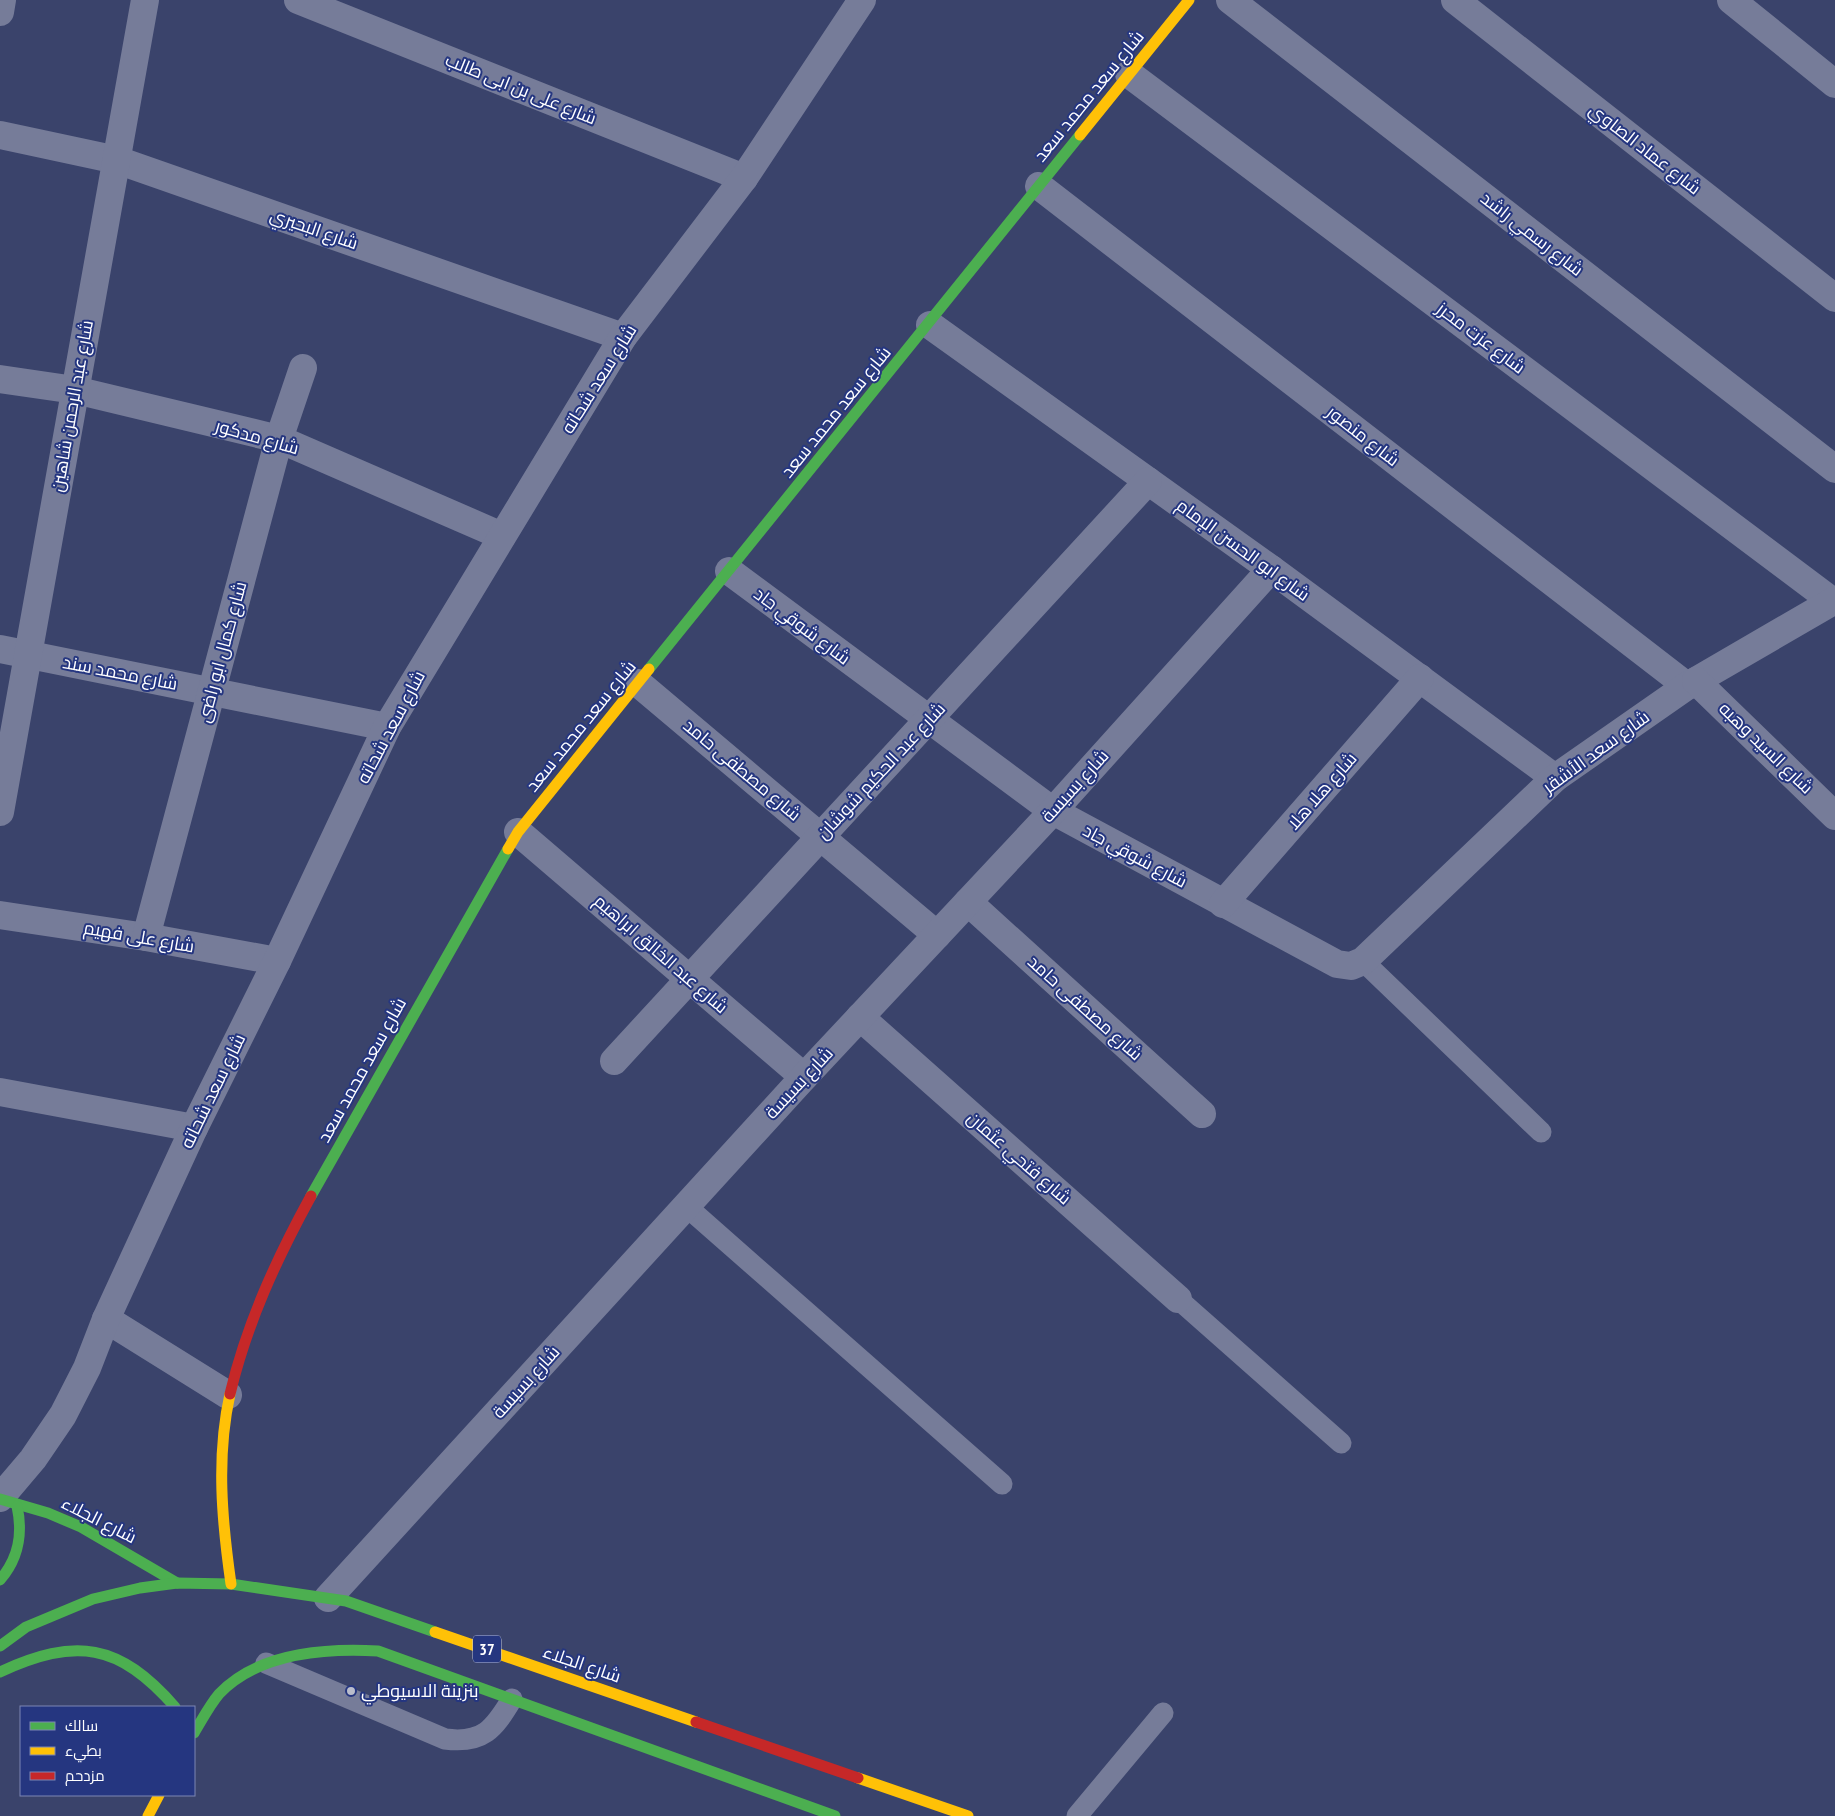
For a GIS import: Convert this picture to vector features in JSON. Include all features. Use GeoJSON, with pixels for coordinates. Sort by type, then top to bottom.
{"type":"FeatureCollection","features":[{"type":"Feature","properties":{"kind":"street"},"geometry":{"type":"LineString","coordinates":[[0,12],[2,0]]}},
{"type":"Feature","properties":{"kind":"street","name":"شارع عبد الرحمن شاهين"},"geometry":{"type":"LineString","coordinates":[[0,812],[145,0]]}},
{"type":"Feature","properties":{"kind":"street","name":"شارع على بن ابى طالب"},"geometry":{"type":"LineString","coordinates":[[298,0],[744,178]]}},
{"type":"Feature","properties":{"kind":"street","name":"شارع سعد شحاته"},"geometry":{"type":"LineString","coordinates":[[6,1501],[63,1415],[87,1368],[106,1319],[194,1128],[277,962],[387,727],[623,337],[744,178],[861,0]]}},
{"type":"Feature","properties":{"kind":"street","name":"شارع سعد محمد سعد"},"geometry":{"type":"LineString","coordinates":[[231,1584],[222,1537],[220,1490],[228,1395],[239,1352],[273,1265],[518,832],[930,325],[1189,0]]}},
{"type":"Feature","properties":{"kind":"street","name":"شارع رسمي راشد"},"geometry":{"type":"LineString","coordinates":[[1230,0],[1835,469]]}},
{"type":"Feature","properties":{"kind":"street","name":"شارع عماد الصاوي"},"geometry":{"type":"LineString","coordinates":[[1455,0],[1835,298]]}},
{"type":"Feature","properties":{"kind":"street"},"geometry":{"type":"LineString","coordinates":[[1730,0],[1835,84]]}},
{"type":"Feature","properties":{"kind":"street","name":"شارع عزت محرز"},"geometry":{"type":"LineString","coordinates":[[1129,74],[1833,600]]}},
{"type":"Feature","properties":{"kind":"street","name":"شارع البحيري"},"geometry":{"type":"LineString","coordinates":[[0,135],[117,160],[623,337]]}},
{"type":"Feature","properties":{"kind":"street","name":"شارع منصور"},"geometry":{"type":"LineString","coordinates":[[1039,186],[1692,683]]}},
{"type":"Feature","properties":{"kind":"street","name":"شارع ابو الحسن الإمام"},"geometry":{"type":"LineString","coordinates":[[930,325],[1271,569],[1555,778]]}},
{"type":"Feature","properties":{"kind":"street","name":"شارع كمال ابو راضى"},"geometry":{"type":"LineString","coordinates":[[146,937],[279,439],[303,368]]}},
{"type":"Feature","properties":{"kind":"street","name":"شارع مدكور"},"geometry":{"type":"LineString","coordinates":[[0,379],[75,390],[279,439],[502,536]]}},
{"type":"Feature","properties":{"kind":"street","name":"شارع عبد الحكيم شوشان"},"geometry":{"type":"LineString","coordinates":[[614,1061],[1148,481]]}},
{"type":"Feature","properties":{"kind":"street","name":"شارع بسيسة"},"geometry":{"type":"LineString","coordinates":[[328,1598],[804,1076],[1053,812],[1271,569]]}},
{"type":"Feature","properties":{"kind":"street","name":"شارع شوقي جاد"},"geometry":{"type":"LineString","coordinates":[[729,571],[1053,812],[1337,964],[1350,966],[1363,962]]}},
{"type":"Feature","properties":{"kind":"street","name":"شارع سعد الأشقر"},"geometry":{"type":"LineString","coordinates":[[1363,962],[1555,778],[1692,683],[1833,600]]}},
{"type":"Feature","properties":{"kind":"street","name":"شارع محمد سند"},"geometry":{"type":"LineString","coordinates":[[0,649],[387,727]]}},
{"type":"Feature","properties":{"kind":"street","name":"شارع هلا هلا"},"geometry":{"type":"LineString","coordinates":[[1223,904],[1420,678]]}},
{"type":"Feature","properties":{"kind":"street","name":"شارع مصطفى حامد"},"geometry":{"type":"LineString","coordinates":[[638,683],[937,935]]}},
{"type":"Feature","properties":{"kind":"street","name":"شارع السيد وهبه"},"geometry":{"type":"LineString","coordinates":[[1692,683],[1835,816]]}},
{"type":"Feature","properties":{"kind":"street","name":"شارع عبد الخالق ابراهيم"},"geometry":{"type":"LineString","coordinates":[[518,832],[804,1076]]}},
{"type":"Feature","properties":{"kind":"street","name":"شارع مصطفى حامد"},"geometry":{"type":"LineString","coordinates":[[968,902],[1202,1114]]}},
{"type":"Feature","properties":{"kind":"street","name":"شارع على فهيم"},"geometry":{"type":"LineString","coordinates":[[0,915],[146,937],[277,962]]}},
{"type":"Feature","properties":{"kind":"street","name":"شارع فتحي عثمان"},"geometry":{"type":"LineString","coordinates":[[860,1018],[1178,1299]]}},
{"type":"Feature","properties":{"kind":"street"},"geometry":{"type":"LineString","coordinates":[[0,1092],[194,1128]]}},
{"type":"Feature","properties":{"kind":"street"},"geometry":{"type":"LineString","coordinates":[[106,1319],[228,1395]]}},
{"type":"Feature","properties":{"kind":"street"},"geometry":{"type":"LineString","coordinates":[[0,1580],[14,1561],[19,1548],[21,1519],[6,1501]]}},
{"type":"Feature","properties":{"kind":"street","name":"شارع الجلاء"},"geometry":{"type":"LineString","coordinates":[[6,1501],[48,1513],[81,1527],[177,1583]]}},
{"type":"Feature","properties":{"kind":"street","name":"شارع الجلاء"},"geometry":{"type":"LineString","coordinates":[[0,1646],[26,1627],[93,1600],[140,1588],[177,1583],[231,1584],[346,1601],[968,1816]]}},
{"type":"Feature","properties":{"kind":"street","name":"37"},"geometry":{"type":"LineString","coordinates":[[195,1732],[223,1690],[266,1663],[307,1652],[346,1648],[378,1651],[835,1816]]}},
{"type":"Feature","properties":{"kind":"street"},"geometry":{"type":"LineString","coordinates":[[0,1672],[21,1661],[49,1651],[80,1650],[109,1655],[137,1668],[160,1688],[174,1706]]}},
{"type":"Feature","properties":{"kind":"street"},"geometry":{"type":"LineString","coordinates":[[148,1816],[158,1796]]}},
{"type":"Feature","properties":{"kind":"lane"},"geometry":{"type":"LineString","coordinates":[[1363,962],[1541,1132]]}},
{"type":"Feature","properties":{"kind":"lane"},"geometry":{"type":"LineString","coordinates":[[686,1206],[1002,1484]]}},
{"type":"Feature","properties":{"kind":"lane"},"geometry":{"type":"LineString","coordinates":[[1178,1299],[1341,1443]]}},
{"type":"Feature","properties":{"kind":"lane"},"geometry":{"type":"LineString","coordinates":[[266,1663],[445,1739],[460,1741],[475,1739],[488,1732],[499,1721],[512,1699]]}},
{"type":"Feature","properties":{"kind":"lane"},"geometry":{"type":"LineString","coordinates":[[1077,1816],[1163,1713]]}},
{"type":"Feature","properties":{"kind":"traffic: fast"},"geometry":{"type":"LineString","coordinates":[[649,669],[1080,135]]}},
{"type":"Feature","properties":{"kind":"traffic: fast"},"geometry":{"type":"LineString","coordinates":[[311,1196],[508,849]]}},
{"type":"Feature","properties":{"kind":"traffic: fast"},"geometry":{"type":"LineString","coordinates":[[0,1499],[48,1513],[81,1527],[177,1583]]}},
{"type":"Feature","properties":{"kind":"traffic: fast"},"geometry":{"type":"LineString","coordinates":[[0,1580],[12,1563],[18,1545],[20,1526],[17,1506]]}},
{"type":"Feature","properties":{"kind":"traffic: fast"},"geometry":{"type":"LineString","coordinates":[[0,1646],[26,1627],[93,1599],[140,1588],[177,1583],[231,1584],[346,1601],[435,1632]]}},
{"type":"Feature","properties":{"kind":"traffic: fast"},"geometry":{"type":"LineString","coordinates":[[0,1672],[27,1661],[52,1654],[74,1651],[95,1652],[115,1659],[135,1670],[155,1686],[174,1706]]}},
{"type":"Feature","properties":{"kind":"traffic: fast"},"geometry":{"type":"LineString","coordinates":[[195,1731],[219,1694],[235,1680],[253,1670],[272,1662],[315,1652],[378,1651],[835,1816]]}},
{"type":"Feature","properties":{"kind":"traffic: slow"},"geometry":{"type":"LineString","coordinates":[[1080,135],[1189,0]]}},
{"type":"Feature","properties":{"kind":"traffic: slow"},"geometry":{"type":"LineString","coordinates":[[508,849],[518,832],[649,669]]}},
{"type":"Feature","properties":{"kind":"traffic: slow"},"geometry":{"type":"LineString","coordinates":[[230,1394],[223,1441],[222,1489],[225,1537],[231,1584]]}},
{"type":"Feature","properties":{"kind":"traffic: slow"},"geometry":{"type":"LineString","coordinates":[[435,1632],[696,1722]]}},
{"type":"Feature","properties":{"kind":"traffic: slow"},"geometry":{"type":"LineString","coordinates":[[858,1778],[968,1816]]}},
{"type":"Feature","properties":{"kind":"traffic: slow"},"geometry":{"type":"LineString","coordinates":[[148,1816],[158,1796]]}},
{"type":"Feature","properties":{"kind":"traffic: jam"},"geometry":{"type":"LineString","coordinates":[[230,1394],[245,1342],[264,1292],[274,1268],[311,1196]]}},
{"type":"Feature","properties":{"kind":"traffic: jam"},"geometry":{"type":"LineString","coordinates":[[696,1722],[858,1778]]}},
{"type":"Feature","properties":{"kind":"place","name":"بنزينة الاسيوطي"},"geometry":{"type":"Point","coordinates":[351,1691]}}]}
